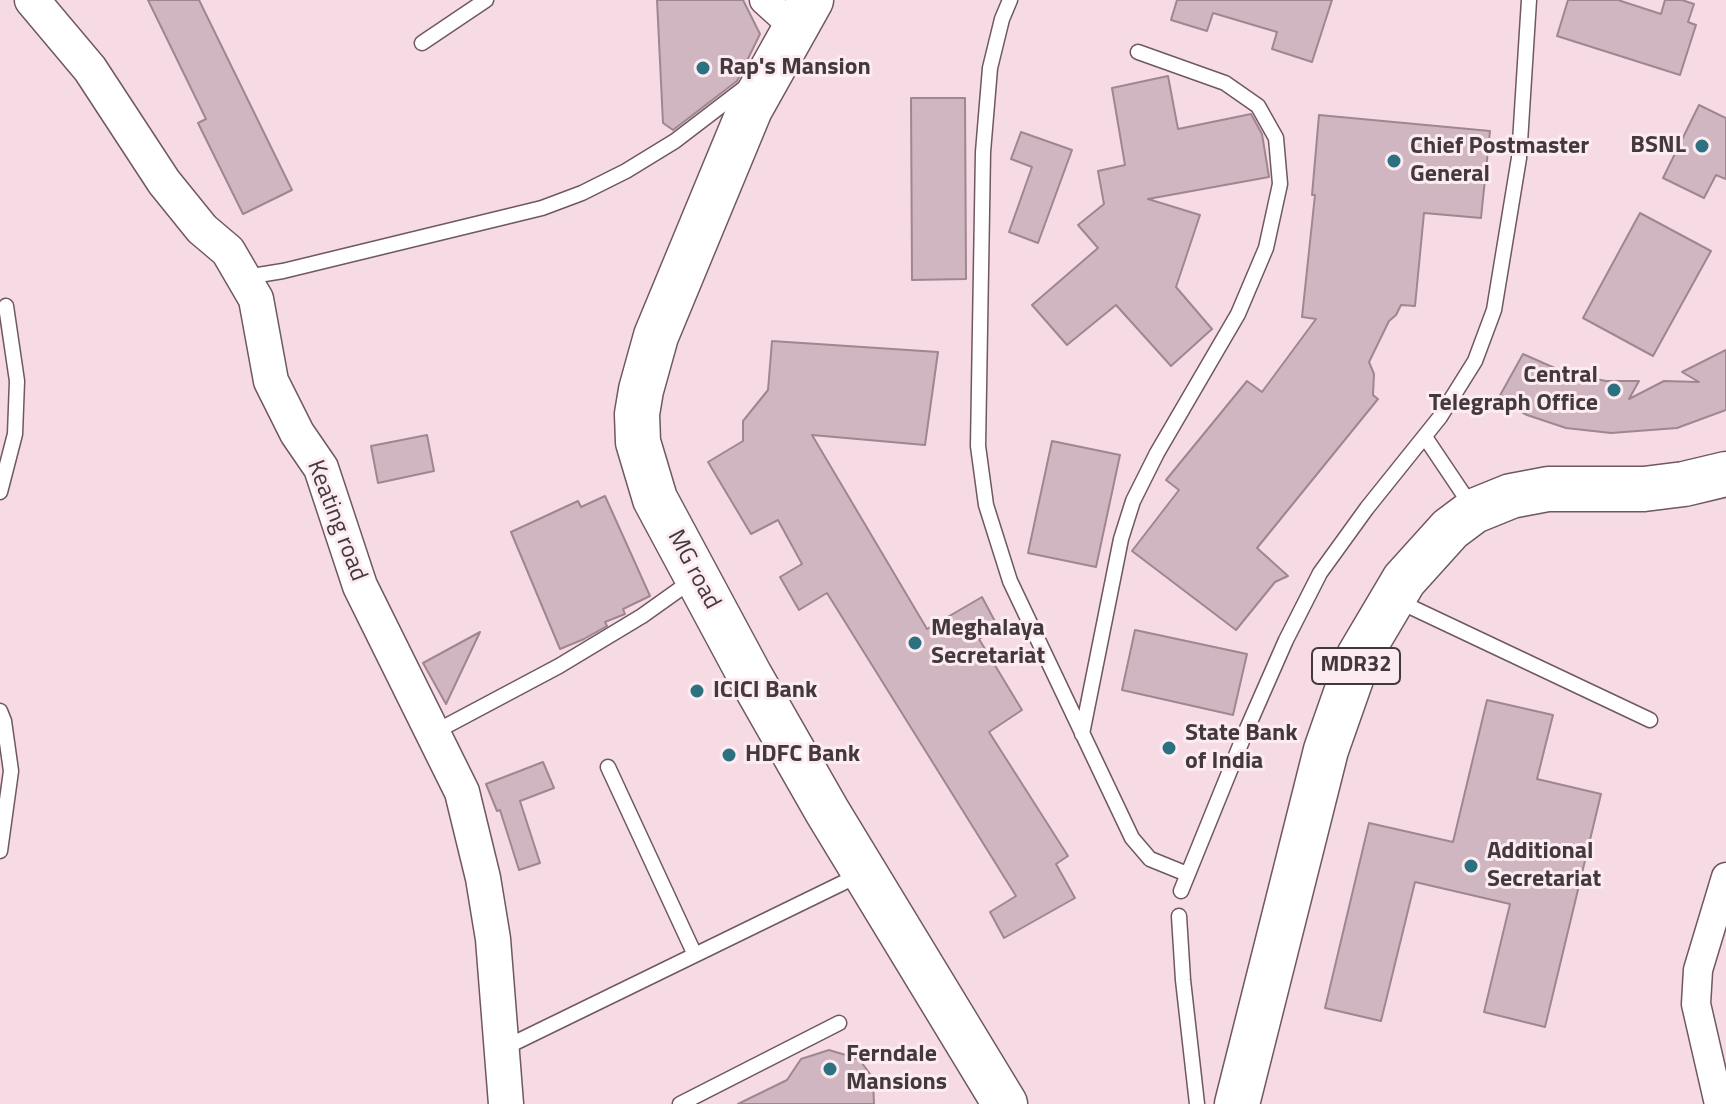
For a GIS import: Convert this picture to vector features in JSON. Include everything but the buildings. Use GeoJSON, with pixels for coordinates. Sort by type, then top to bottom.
{"type":"FeatureCollection","features":[{"type":"Feature","properties":{"kind":"main road","name":"MG road"},"geometry":{"type":"LineString","coordinates":[[786,23],[656,336],[637,414],[638,442],[655,499],[757,690],[1005,1104]]}},
{"type":"Feature","properties":{"kind":"main road","name":"MDR32"},"geometry":{"type":"LineString","coordinates":[[1237,1104],[1326,750],[1359,656],[1392,598],[1426,552],[1474,511],[1511,496],[1548,489],[1644,489],[1726,474]]}},
{"type":"Feature","properties":{"kind":"street","name":"Keating road"},"geometry":{"type":"LineString","coordinates":[[32,0],[90,69],[164,182],[202,229],[228,251],[246,277],[259,311],[271,381],[297,433],[321,468],[360,586],[462,792],[483,878],[493,939],[506,1104]]}},
{"type":"Feature","properties":{"kind":"street"},"geometry":{"type":"LineString","coordinates":[[1719,1104],[1696,1004],[1698,970],[1726,877]]}},
{"type":"Feature","properties":{"kind":"street"},"geometry":{"type":"LineString","coordinates":[[937,992],[982,1104]]}},
{"type":"Feature","properties":{"kind":"lane"},"geometry":{"type":"LineString","coordinates":[[422,43],[486,0]]}},
{"type":"Feature","properties":{"kind":"lane"},"geometry":{"type":"LineString","coordinates":[[1010,0],[990,68],[983,152],[978,446],[986,505],[1010,581],[1132,838],[1150,859],[1187,874]]}},
{"type":"Feature","properties":{"kind":"lane"},"geometry":{"type":"LineString","coordinates":[[1181,891],[1257,705],[1320,573],[1440,417],[1475,361],[1494,310],[1519,158],[1529,0]]}},
{"type":"Feature","properties":{"kind":"lane"},"geometry":{"type":"LineString","coordinates":[[246,277],[283,271],[542,208],[582,193],[675,141],[786,23]]}},
{"type":"Feature","properties":{"kind":"lane"},"geometry":{"type":"LineString","coordinates":[[1082,734],[1121,539],[1133,501],[1157,453],[1238,314],[1266,248],[1280,184],[1276,138],[1258,106],[1225,83],[1138,52]]}},
{"type":"Feature","properties":{"kind":"lane"},"geometry":{"type":"LineString","coordinates":[[0,492],[15,434],[17,381],[6,306]]}},
{"type":"Feature","properties":{"kind":"lane"},"geometry":{"type":"LineString","coordinates":[[1425,437],[1474,511]]}},
{"type":"Feature","properties":{"kind":"lane"},"geometry":{"type":"LineString","coordinates":[[433,733],[559,666],[642,616],[697,577]]}},
{"type":"Feature","properties":{"kind":"lane"},"geometry":{"type":"LineString","coordinates":[[1392,598],[1650,720]]}},
{"type":"Feature","properties":{"kind":"lane"},"geometry":{"type":"LineString","coordinates":[[0,851],[11,771],[1,718]]}},
{"type":"Feature","properties":{"kind":"lane"},"geometry":{"type":"LineString","coordinates":[[608,767],[695,955]]}},
{"type":"Feature","properties":{"kind":"lane"},"geometry":{"type":"LineString","coordinates":[[502,1049],[865,872]]}},
{"type":"Feature","properties":{"kind":"lane"},"geometry":{"type":"LineString","coordinates":[[1179,916],[1197,1104]]}},
{"type":"Feature","properties":{"kind":"lane"},"geometry":{"type":"LineString","coordinates":[[680,1104],[839,1023]]}},
{"type":"Feature","properties":{"kind":"place","name":"Rap's Mansion"},"geometry":{"type":"Point","coordinates":[703,68]}},
{"type":"Feature","properties":{"kind":"place","name":"BSNL"},"geometry":{"type":"Point","coordinates":[1702,146]}},
{"type":"Feature","properties":{"kind":"place","name":"Chief Postmaster General"},"geometry":{"type":"Point","coordinates":[1394,161]}},
{"type":"Feature","properties":{"kind":"place","name":"Central Telegraph Office"},"geometry":{"type":"Point","coordinates":[1614,390]}},
{"type":"Feature","properties":{"kind":"place","name":"Meghalaya Secretariat"},"geometry":{"type":"Point","coordinates":[915,643]}},
{"type":"Feature","properties":{"kind":"place","name":"ICICI Bank"},"geometry":{"type":"Point","coordinates":[697,691]}},
{"type":"Feature","properties":{"kind":"place","name":"State Bank of India"},"geometry":{"type":"Point","coordinates":[1169,748]}},
{"type":"Feature","properties":{"kind":"place","name":"HDFC Bank"},"geometry":{"type":"Point","coordinates":[729,755]}},
{"type":"Feature","properties":{"kind":"place","name":"Additional Secretariat"},"geometry":{"type":"Point","coordinates":[1471,866]}},
{"type":"Feature","properties":{"kind":"place","name":"Ferndale Mansions"},"geometry":{"type":"Point","coordinates":[830,1069]}}]}
